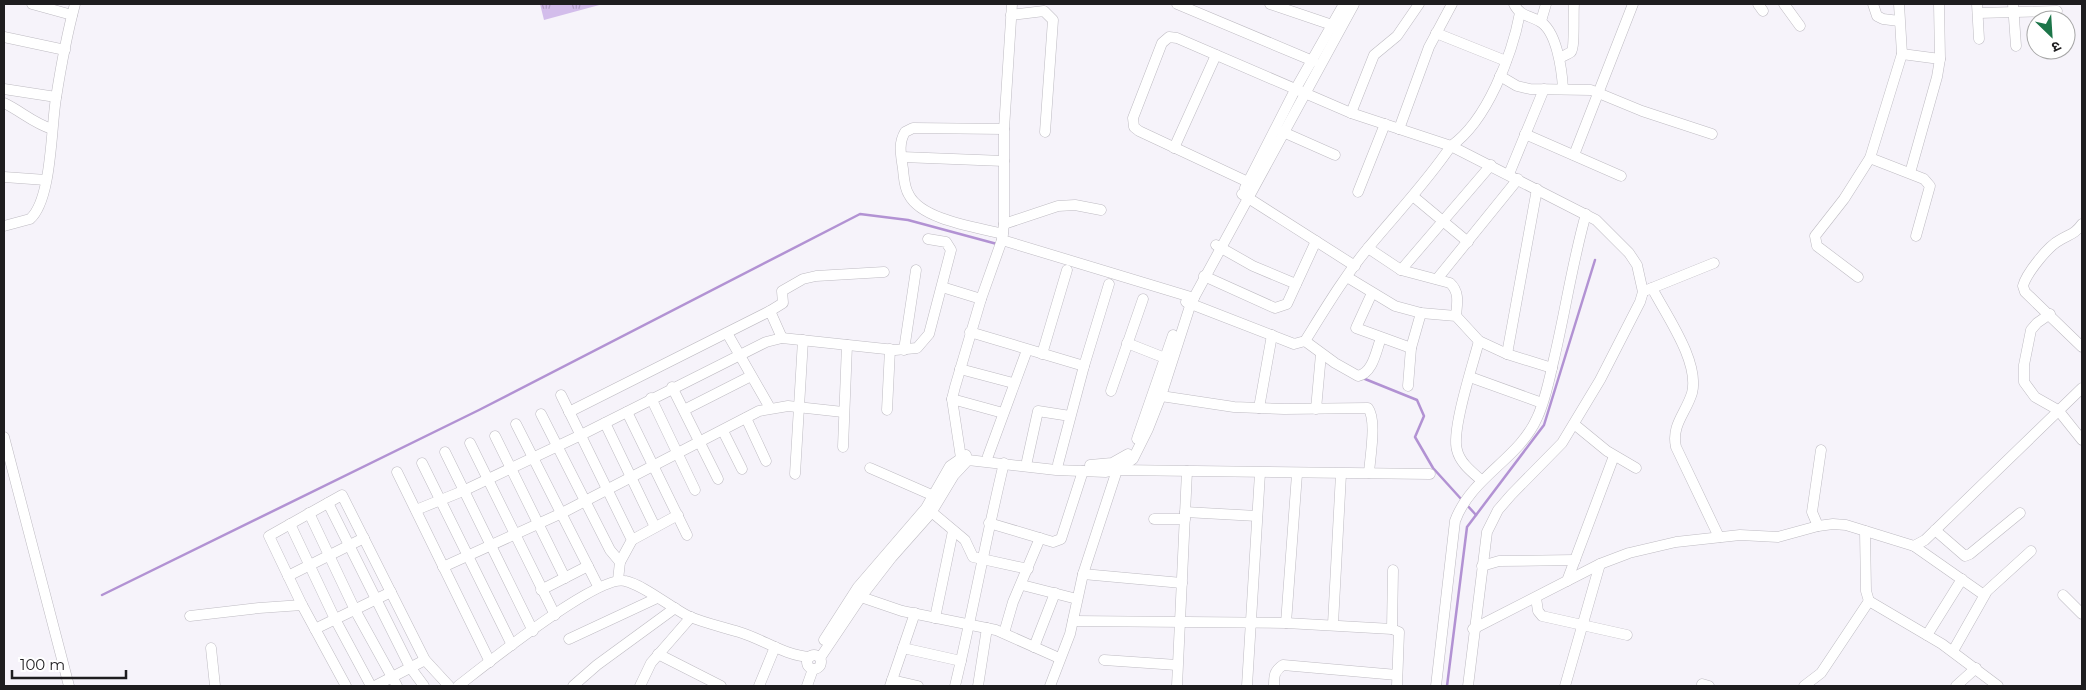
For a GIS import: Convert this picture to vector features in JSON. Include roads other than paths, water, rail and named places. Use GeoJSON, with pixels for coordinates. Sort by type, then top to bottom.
{"type":"FeatureCollection","features":[{"type":"Feature","properties":{"kind":"street"},"geometry":{"type":"LineString","coordinates":[[32,4],[72,15]]}},
{"type":"Feature","properties":{"kind":"street"},"geometry":{"type":"LineString","coordinates":[[4,226],[23,222],[35,215],[46,180],[56,97],[75,4]]}},
{"type":"Feature","properties":{"kind":"street"},"geometry":{"type":"LineString","coordinates":[[961,458],[952,400],[980,299],[1003,233],[1004,129],[1012,4]]}},
{"type":"Feature","properties":{"kind":"street"},"geometry":{"type":"LineString","coordinates":[[1177,4],[1313,61]]}},
{"type":"Feature","properties":{"kind":"street"},"geometry":{"type":"LineString","coordinates":[[1270,4],[1337,27]]}},
{"type":"Feature","properties":{"kind":"street"},"geometry":{"type":"LineString","coordinates":[[1337,27],[1344,4]]}},
{"type":"Feature","properties":{"kind":"street"},"geometry":{"type":"LineString","coordinates":[[1245,196],[1248,182],[1337,27],[1354,4]]}},
{"type":"Feature","properties":{"kind":"street"},"geometry":{"type":"LineString","coordinates":[[1351,113],[1374,55],[1397,36],[1419,4]]}},
{"type":"Feature","properties":{"kind":"street"},"geometry":{"type":"LineString","coordinates":[[1399,129],[1436,34],[1452,4]]}},
{"type":"Feature","properties":{"kind":"street"},"geometry":{"type":"LineString","coordinates":[[1541,21],[1546,4]]}},
{"type":"Feature","properties":{"kind":"street"},"geometry":{"type":"LineString","coordinates":[[1560,58],[1572,52],[1574,46],[1572,22],[1574,4]]}},
{"type":"Feature","properties":{"kind":"street"},"geometry":{"type":"LineString","coordinates":[[1574,155],[1600,92],[1632,4]]}},
{"type":"Feature","properties":{"kind":"street"},"geometry":{"type":"LineString","coordinates":[[1784,4],[1800,26]]}},
{"type":"Feature","properties":{"kind":"street"},"geometry":{"type":"LineString","coordinates":[[1873,4],[1877,16],[1883,19],[1899,21]]}},
{"type":"Feature","properties":{"kind":"street"},"geometry":{"type":"LineString","coordinates":[[1858,277],[1816,246],[1814,236],[1844,199],[1870,158],[1902,54],[1899,4]]}},
{"type":"Feature","properties":{"kind":"street"},"geometry":{"type":"LineString","coordinates":[[1910,174],[1930,106],[1940,59],[1939,4]]}},
{"type":"Feature","properties":{"kind":"street"},"geometry":{"type":"LineString","coordinates":[[1004,129],[913,128],[905,132],[900,143],[905,186],[909,195],[920,208],[940,217],[1003,233],[1190,300],[1294,344],[1305,341],[1368,248],[1414,197],[1451,146],[1459,140],[1476,120],[1500,76],[1516,37],[1517,8],[1541,21],[1549,34],[1560,58],[1563,89]]}},
{"type":"Feature","properties":{"kind":"street"},"geometry":{"type":"LineString","coordinates":[[2014,8],[2016,46]]}},
{"type":"Feature","properties":{"kind":"street"},"geometry":{"type":"LineString","coordinates":[[1979,39],[1977,9],[2014,8],[2036,10]]}},
{"type":"Feature","properties":{"kind":"street"},"geometry":{"type":"LineString","coordinates":[[1011,15],[1044,12],[1052,20],[1045,132]]}},
{"type":"Feature","properties":{"kind":"street"},"geometry":{"type":"LineString","coordinates":[[1436,34],[1506,61]]}},
{"type":"Feature","properties":{"kind":"street"},"geometry":{"type":"LineString","coordinates":[[4,37],[65,50]]}},
{"type":"Feature","properties":{"kind":"street"},"geometry":{"type":"LineString","coordinates":[[1248,182],[1139,132],[1134,127],[1133,118],[1162,43],[1169,37],[1177,38],[1351,113],[1451,146],[1514,176],[1596,220],[1629,253],[1647,290],[1692,367],[1694,384],[1691,395],[1678,420],[1673,436],[1676,447],[1719,537]]}},
{"type":"Feature","properties":{"kind":"street"},"geometry":{"type":"LineString","coordinates":[[1050,686],[1073,621],[1083,574],[1119,466],[1138,437],[1165,358],[1190,300],[1218,246],[1283,132],[1313,61],[1323,52]]}},
{"type":"Feature","properties":{"kind":"street"},"geometry":{"type":"LineString","coordinates":[[1902,54],[1940,59]]}},
{"type":"Feature","properties":{"kind":"street"},"geometry":{"type":"LineString","coordinates":[[1174,148],[1216,55]]}},
{"type":"Feature","properties":{"kind":"street"},"geometry":{"type":"LineString","coordinates":[[1500,76],[1517,86],[1544,90],[1563,89],[1600,92],[1642,111],[1712,134]]}},
{"type":"Feature","properties":{"kind":"street"},"geometry":{"type":"LineString","coordinates":[[4,89],[56,97]]}},
{"type":"Feature","properties":{"kind":"street"},"geometry":{"type":"LineString","coordinates":[[1437,279],[1468,242],[1514,176],[1525,134],[1544,90]]}},
{"type":"Feature","properties":{"kind":"street"},"geometry":{"type":"LineString","coordinates":[[4,103],[32,121],[52,129]]}},
{"type":"Feature","properties":{"kind":"street"},"geometry":{"type":"LineString","coordinates":[[1358,192],[1385,124]]}},
{"type":"Feature","properties":{"kind":"street"},"geometry":{"type":"LineString","coordinates":[[1283,132],[1335,155]]}},
{"type":"Feature","properties":{"kind":"street"},"geometry":{"type":"LineString","coordinates":[[1525,134],[1621,176]]}},
{"type":"Feature","properties":{"kind":"street"},"geometry":{"type":"LineString","coordinates":[[902,158],[1004,161]]}},
{"type":"Feature","properties":{"kind":"street"},"geometry":{"type":"LineString","coordinates":[[1870,158],[1924,179],[1930,186],[1916,236]]}},
{"type":"Feature","properties":{"kind":"street"},"geometry":{"type":"LineString","coordinates":[[1401,270],[1491,165]]}},
{"type":"Feature","properties":{"kind":"street"},"geometry":{"type":"LineString","coordinates":[[4,177],[46,180]]}},
{"type":"Feature","properties":{"kind":"street"},"geometry":{"type":"LineString","coordinates":[[1507,354],[1537,189]]}},
{"type":"Feature","properties":{"kind":"street"},"geometry":{"type":"LineString","coordinates":[[1245,196],[1355,266]]}},
{"type":"Feature","properties":{"kind":"street"},"geometry":{"type":"LineString","coordinates":[[1414,197],[1468,242]]}},
{"type":"Feature","properties":{"kind":"street"},"geometry":{"type":"LineString","coordinates":[[1003,233],[1058,206],[1075,205],[1101,210]]}},
{"type":"Feature","properties":{"kind":"street"},"geometry":{"type":"LineString","coordinates":[[1436,686],[1455,520],[1467,496],[1523,440],[1537,417],[1552,368],[1586,214]]}},
{"type":"Feature","properties":{"kind":"street"},"geometry":{"type":"LineString","coordinates":[[2082,224],[2074,234],[2054,244],[2024,280],[2025,292],[2050,314],[2082,347]]}},
{"type":"Feature","properties":{"kind":"street"},"geometry":{"type":"LineString","coordinates":[[416,510],[486,480],[605,423],[672,387],[766,342],[782,338],[890,349],[918,348],[930,334],[951,250],[946,242],[928,239]]}},
{"type":"Feature","properties":{"kind":"street"},"geometry":{"type":"LineString","coordinates":[[1204,276],[1275,308],[1287,304],[1316,241]]}},
{"type":"Feature","properties":{"kind":"street"},"geometry":{"type":"LineString","coordinates":[[814,657],[954,474],[968,460],[1083,472],[1106,472],[1133,459],[1148,430],[1161,396],[1190,300],[1218,246]]}},
{"type":"Feature","properties":{"kind":"street"},"geometry":{"type":"LineString","coordinates":[[1218,246],[1252,266],[1296,284]]}},
{"type":"Feature","properties":{"kind":"street"},"geometry":{"type":"LineString","coordinates":[[1368,248],[1401,270],[1450,283],[1456,288],[1456,316]]}},
{"type":"Feature","properties":{"kind":"street"},"geometry":{"type":"LineString","coordinates":[[1468,686],[1487,532],[1498,510],[1562,443],[1600,380],[1647,290],[1714,263]]}},
{"type":"Feature","properties":{"kind":"street"},"geometry":{"type":"LineString","coordinates":[[904,350],[916,270]]}},
{"type":"Feature","properties":{"kind":"street"},"geometry":{"type":"LineString","coordinates":[[1042,354],[1067,270]]}},
{"type":"Feature","properties":{"kind":"street"},"geometry":{"type":"LineString","coordinates":[[570,412],[770,311],[784,303],[782,291],[803,279],[816,276],[884,272]]}},
{"type":"Feature","properties":{"kind":"street"},"geometry":{"type":"LineString","coordinates":[[1347,277],[1395,306],[1421,313],[1456,316],[1479,341],[1507,354],[1552,368]]}},
{"type":"Feature","properties":{"kind":"street"},"geometry":{"type":"LineString","coordinates":[[1058,464],[1084,366],[1109,284]]}},
{"type":"Feature","properties":{"kind":"street"},"geometry":{"type":"LineString","coordinates":[[942,287],[980,299]]}},
{"type":"Feature","properties":{"kind":"street"},"geometry":{"type":"LineString","coordinates":[[1372,293],[1356,328],[1411,348]]}},
{"type":"Feature","properties":{"kind":"street"},"geometry":{"type":"LineString","coordinates":[[1112,391],[1143,299]]}},
{"type":"Feature","properties":{"kind":"street"},"geometry":{"type":"LineString","coordinates":[[770,311],[782,338]]}},
{"type":"Feature","properties":{"kind":"street"},"geometry":{"type":"LineString","coordinates":[[1408,386],[1411,348],[1421,313]]}},
{"type":"Feature","properties":{"kind":"street"},"geometry":{"type":"LineString","coordinates":[[2050,314],[2031,330],[2024,365],[2024,378],[2029,391],[2035,397],[2058,410],[2082,440]]}},
{"type":"Feature","properties":{"kind":"street"},"geometry":{"type":"LineString","coordinates":[[970,332],[1084,366]]}},
{"type":"Feature","properties":{"kind":"street"},"geometry":{"type":"LineString","coordinates":[[727,333],[770,408]]}},
{"type":"Feature","properties":{"kind":"street"},"geometry":{"type":"LineString","coordinates":[[1259,408],[1272,335]]}},
{"type":"Feature","properties":{"kind":"street"},"geometry":{"type":"LineString","coordinates":[[1305,341],[1321,354],[1358,376],[1364,375],[1369,369],[1381,338]]}},
{"type":"Feature","properties":{"kind":"street"},"geometry":{"type":"LineString","coordinates":[[795,474],[803,340]]}},
{"type":"Feature","properties":{"kind":"street"},"geometry":{"type":"LineString","coordinates":[[1479,341],[1456,437],[1456,449],[1468,469],[1481,480]]}},
{"type":"Feature","properties":{"kind":"street"},"geometry":{"type":"LineString","coordinates":[[1127,343],[1165,358]]}},
{"type":"Feature","properties":{"kind":"street"},"geometry":{"type":"LineString","coordinates":[[843,447],[847,345]]}},
{"type":"Feature","properties":{"kind":"street"},"geometry":{"type":"LineString","coordinates":[[887,410],[890,349]]}},
{"type":"Feature","properties":{"kind":"street"},"geometry":{"type":"LineString","coordinates":[[988,456],[1013,383],[1027,350]]}},
{"type":"Feature","properties":{"kind":"street"},"geometry":{"type":"LineString","coordinates":[[1316,409],[1321,354]]}},
{"type":"Feature","properties":{"kind":"street"},"geometry":{"type":"LineString","coordinates":[[960,369],[1013,383]]}},
{"type":"Feature","properties":{"kind":"street"},"geometry":{"type":"LineString","coordinates":[[684,410],[751,376]]}},
{"type":"Feature","properties":{"kind":"street"},"geometry":{"type":"LineString","coordinates":[[1470,377],[1542,403]]}},
{"type":"Feature","properties":{"kind":"street"},"geometry":{"type":"LineString","coordinates":[[672,387],[718,479]]}},
{"type":"Feature","properties":{"kind":"street"},"geometry":{"type":"LineString","coordinates":[[1914,546],[1925,540],[2082,388]]}},
{"type":"Feature","properties":{"kind":"street"},"geometry":{"type":"LineString","coordinates":[[561,395],[632,540]]}},
{"type":"Feature","properties":{"kind":"street"},"geometry":{"type":"LineString","coordinates":[[1161,396],[1234,407],[1368,408],[1371,413],[1372,424],[1368,473]]}},
{"type":"Feature","properties":{"kind":"street"},"geometry":{"type":"LineString","coordinates":[[651,398],[695,490]]}},
{"type":"Feature","properties":{"kind":"street"},"geometry":{"type":"LineString","coordinates":[[952,400],[1003,413]]}},
{"type":"Feature","properties":{"kind":"street"},"geometry":{"type":"LineString","coordinates":[[443,568],[515,536],[746,418],[770,408],[788,406],[843,412]]}},
{"type":"Feature","properties":{"kind":"street"},"geometry":{"type":"LineString","coordinates":[[1027,461],[1038,411],[1070,416]]}},
{"type":"Feature","properties":{"kind":"street"},"geometry":{"type":"LineString","coordinates":[[627,412],[687,535]]}},
{"type":"Feature","properties":{"kind":"street"},"geometry":{"type":"LineString","coordinates":[[541,414],[610,550],[620,562]]}},
{"type":"Feature","properties":{"kind":"street"},"geometry":{"type":"LineString","coordinates":[[746,418],[766,461]]}},
{"type":"Feature","properties":{"kind":"street"},"geometry":{"type":"LineString","coordinates":[[605,423],[655,527]]}},
{"type":"Feature","properties":{"kind":"street"},"geometry":{"type":"LineString","coordinates":[[516,424],[598,586]]}},
{"type":"Feature","properties":{"kind":"street"},"geometry":{"type":"LineString","coordinates":[[1574,424],[1614,456],[1636,468]]}},
{"type":"Feature","properties":{"kind":"street"},"geometry":{"type":"LineString","coordinates":[[723,431],[742,469]]}},
{"type":"Feature","properties":{"kind":"street"},"geometry":{"type":"LineString","coordinates":[[495,436],[565,578]]}},
{"type":"Feature","properties":{"kind":"street"},"geometry":{"type":"LineString","coordinates":[[4,437],[69,686]]}},
{"type":"Feature","properties":{"kind":"street"},"geometry":{"type":"LineString","coordinates":[[470,443],[486,480],[555,615]]}},
{"type":"Feature","properties":{"kind":"street"},"geometry":{"type":"LineString","coordinates":[[1818,526],[1812,512],[1822,450]]}},
{"type":"Feature","properties":{"kind":"street"},"geometry":{"type":"LineString","coordinates":[[445,452],[533,631]]}},
{"type":"Feature","properties":{"kind":"street"},"geometry":{"type":"LineString","coordinates":[[814,657],[858,587],[928,510],[944,475],[961,458],[971,454],[1058,464],[1187,471],[1297,474],[1430,474]]}},
{"type":"Feature","properties":{"kind":"street"},"geometry":{"type":"LineString","coordinates":[[1567,581],[1614,456]]}},
{"type":"Feature","properties":{"kind":"street"},"geometry":{"type":"LineString","coordinates":[[4,461],[63,686]]}},
{"type":"Feature","properties":{"kind":"street"},"geometry":{"type":"LineString","coordinates":[[422,463],[512,645]]}},
{"type":"Feature","properties":{"kind":"street"},"geometry":{"type":"LineString","coordinates":[[955,686],[970,625],[989,523],[1004,463]]}},
{"type":"Feature","properties":{"kind":"street"},"geometry":{"type":"LineString","coordinates":[[870,468],[934,496]]}},
{"type":"Feature","properties":{"kind":"street"},"geometry":{"type":"LineString","coordinates":[[1177,686],[1187,471]]}},
{"type":"Feature","properties":{"kind":"street"},"geometry":{"type":"LineString","coordinates":[[397,472],[490,662]]}},
{"type":"Feature","properties":{"kind":"street"},"geometry":{"type":"LineString","coordinates":[[989,523],[1053,542],[1061,539],[1083,472]]}},
{"type":"Feature","properties":{"kind":"street"},"geometry":{"type":"LineString","coordinates":[[1247,686],[1260,473]]}},
{"type":"Feature","properties":{"kind":"street"},"geometry":{"type":"LineString","coordinates":[[1286,623],[1297,474]]}},
{"type":"Feature","properties":{"kind":"street"},"geometry":{"type":"LineString","coordinates":[[1334,624],[1341,474]]}},
{"type":"Feature","properties":{"kind":"street"},"geometry":{"type":"LineString","coordinates":[[346,686],[302,606],[269,536],[342,495],[425,660],[449,686]]}},
{"type":"Feature","properties":{"kind":"street"},"geometry":{"type":"LineString","coordinates":[[328,503],[410,667],[424,686]]}},
{"type":"Feature","properties":{"kind":"street"},"geometry":{"type":"LineString","coordinates":[[928,510],[965,540],[973,558],[1028,570]]}},
{"type":"Feature","properties":{"kind":"street"},"geometry":{"type":"LineString","coordinates":[[1935,530],[1965,556],[1970,554],[2020,512]]}},
{"type":"Feature","properties":{"kind":"street"},"geometry":{"type":"LineString","coordinates":[[309,513],[355,610],[394,682]]}},
{"type":"Feature","properties":{"kind":"street"},"geometry":{"type":"LineString","coordinates":[[1154,519],[1185,515],[1257,516]]}},
{"type":"Feature","properties":{"kind":"street"},"geometry":{"type":"LineString","coordinates":[[618,580],[620,562],[632,540],[678,516]]}},
{"type":"Feature","properties":{"kind":"street"},"geometry":{"type":"LineString","coordinates":[[290,524],[335,619],[370,686]]}},
{"type":"Feature","properties":{"kind":"street"},"geometry":{"type":"LineString","coordinates":[[1474,629],[1600,564],[1629,553],[1652,547],[1719,537],[1778,537],[1818,526],[1846,525],[1914,546],[1984,595]]}},
{"type":"Feature","properties":{"kind":"street"},"geometry":{"type":"LineString","coordinates":[[935,618],[953,531]]}},
{"type":"Feature","properties":{"kind":"street"},"geometry":{"type":"LineString","coordinates":[[1865,531],[1866,591],[1869,600],[1955,652],[1998,686]]}},
{"type":"Feature","properties":{"kind":"street"},"geometry":{"type":"LineString","coordinates":[[288,576],[364,538]]}},
{"type":"Feature","properties":{"kind":"street"},"geometry":{"type":"LineString","coordinates":[[1004,634],[1013,602],[1022,586],[1040,538]]}},
{"type":"Feature","properties":{"kind":"street"},"geometry":{"type":"LineString","coordinates":[[1955,652],[1984,595],[1992,584],[2032,551]]}},
{"type":"Feature","properties":{"kind":"street"},"geometry":{"type":"LineString","coordinates":[[1482,566],[1499,561],[1575,560]]}},
{"type":"Feature","properties":{"kind":"street"},"geometry":{"type":"LineString","coordinates":[[1565,686],[1600,564]]}},
{"type":"Feature","properties":{"kind":"street"},"geometry":{"type":"LineString","coordinates":[[541,590],[588,566]]}},
{"type":"Feature","properties":{"kind":"street"},"geometry":{"type":"LineString","coordinates":[[1392,629],[1393,570]]}},
{"type":"Feature","properties":{"kind":"street"},"geometry":{"type":"LineString","coordinates":[[1083,574],[1182,583]]}},
{"type":"Feature","properties":{"kind":"street"},"geometry":{"type":"LineString","coordinates":[[1927,635],[1962,579]]}},
{"type":"Feature","properties":{"kind":"street"},"geometry":{"type":"LineString","coordinates":[[458,686],[512,645],[598,586],[618,580],[633,584],[691,617],[745,634],[797,656],[814,657],[821,665],[813,669],[807,686]]}},
{"type":"Feature","properties":{"kind":"street"},"geometry":{"type":"LineString","coordinates":[[1022,586],[1077,598]]}},
{"type":"Feature","properties":{"kind":"street"},"geometry":{"type":"LineString","coordinates":[[315,629],[390,592]]}},
{"type":"Feature","properties":{"kind":"street"},"geometry":{"type":"LineString","coordinates":[[1034,646],[1055,593]]}},
{"type":"Feature","properties":{"kind":"street"},"geometry":{"type":"LineString","coordinates":[[2063,595],[2082,614]]}},
{"type":"Feature","properties":{"kind":"street"},"geometry":{"type":"LineString","coordinates":[[861,597],[914,613],[987,628],[1059,658]]}},
{"type":"Feature","properties":{"kind":"street"},"geometry":{"type":"LineString","coordinates":[[569,638],[657,598]]}},
{"type":"Feature","properties":{"kind":"street"},"geometry":{"type":"LineString","coordinates":[[1536,598],[1538,611],[1542,616],[1628,635]]}},
{"type":"Feature","properties":{"kind":"street"},"geometry":{"type":"LineString","coordinates":[[1804,686],[1821,673],[1869,600]]}},
{"type":"Feature","properties":{"kind":"street"},"geometry":{"type":"LineString","coordinates":[[190,616],[259,608],[302,606]]}},
{"type":"Feature","properties":{"kind":"street"},"geometry":{"type":"LineString","coordinates":[[572,686],[597,665],[675,608]]}},
{"type":"Feature","properties":{"kind":"street"},"geometry":{"type":"LineString","coordinates":[[914,613],[891,683],[918,686]]}},
{"type":"Feature","properties":{"kind":"street"},"geometry":{"type":"LineString","coordinates":[[640,686],[658,654],[691,617]]}},
{"type":"Feature","properties":{"kind":"street"},"geometry":{"type":"LineString","coordinates":[[1073,621],[1334,624],[1392,629],[1399,632],[1397,686]]}},
{"type":"Feature","properties":{"kind":"street"},"geometry":{"type":"LineString","coordinates":[[978,686],[987,628]]}},
{"type":"Feature","properties":{"kind":"street"},"geometry":{"type":"LineString","coordinates":[[759,686],[775,647]]}},
{"type":"Feature","properties":{"kind":"street"},"geometry":{"type":"LineString","coordinates":[[211,648],[215,686]]}},
{"type":"Feature","properties":{"kind":"street"},"geometry":{"type":"LineString","coordinates":[[903,648],[961,661]]}},
{"type":"Feature","properties":{"kind":"street"},"geometry":{"type":"LineString","coordinates":[[658,654],[721,686]]}},
{"type":"Feature","properties":{"kind":"street"},"geometry":{"type":"LineString","coordinates":[[375,686],[394,682],[410,667],[425,660]]}},
{"type":"Feature","properties":{"kind":"street"},"geometry":{"type":"LineString","coordinates":[[1104,660],[1177,665]]}},
{"type":"Feature","properties":{"kind":"street"},"geometry":{"type":"LineString","coordinates":[[1274,686],[1274,676],[1283,665],[1397,675]]}},
{"type":"Feature","properties":{"kind":"street"},"geometry":{"type":"LineString","coordinates":[[1956,686],[1976,668]]}},
{"type":"Feature","properties":{"kind":"waterway"},"geometry":{"type":"LineString","coordinates":[[102,595],[479,410],[860,214],[908,220],[997,244]]}},
{"type":"Feature","properties":{"kind":"waterway"},"geometry":{"type":"LineString","coordinates":[[1447,686],[1467,527],[1544,425],[1595,260]]}},
{"type":"Feature","properties":{"kind":"waterway"},"geometry":{"type":"LineString","coordinates":[[1365,379],[1417,400],[1424,416],[1415,437],[1433,468],[1462,500]]}},
{"type":"Feature","properties":{"kind":"waterway"},"geometry":{"type":"LineString","coordinates":[[1466,504],[1476,515]]}}]}
